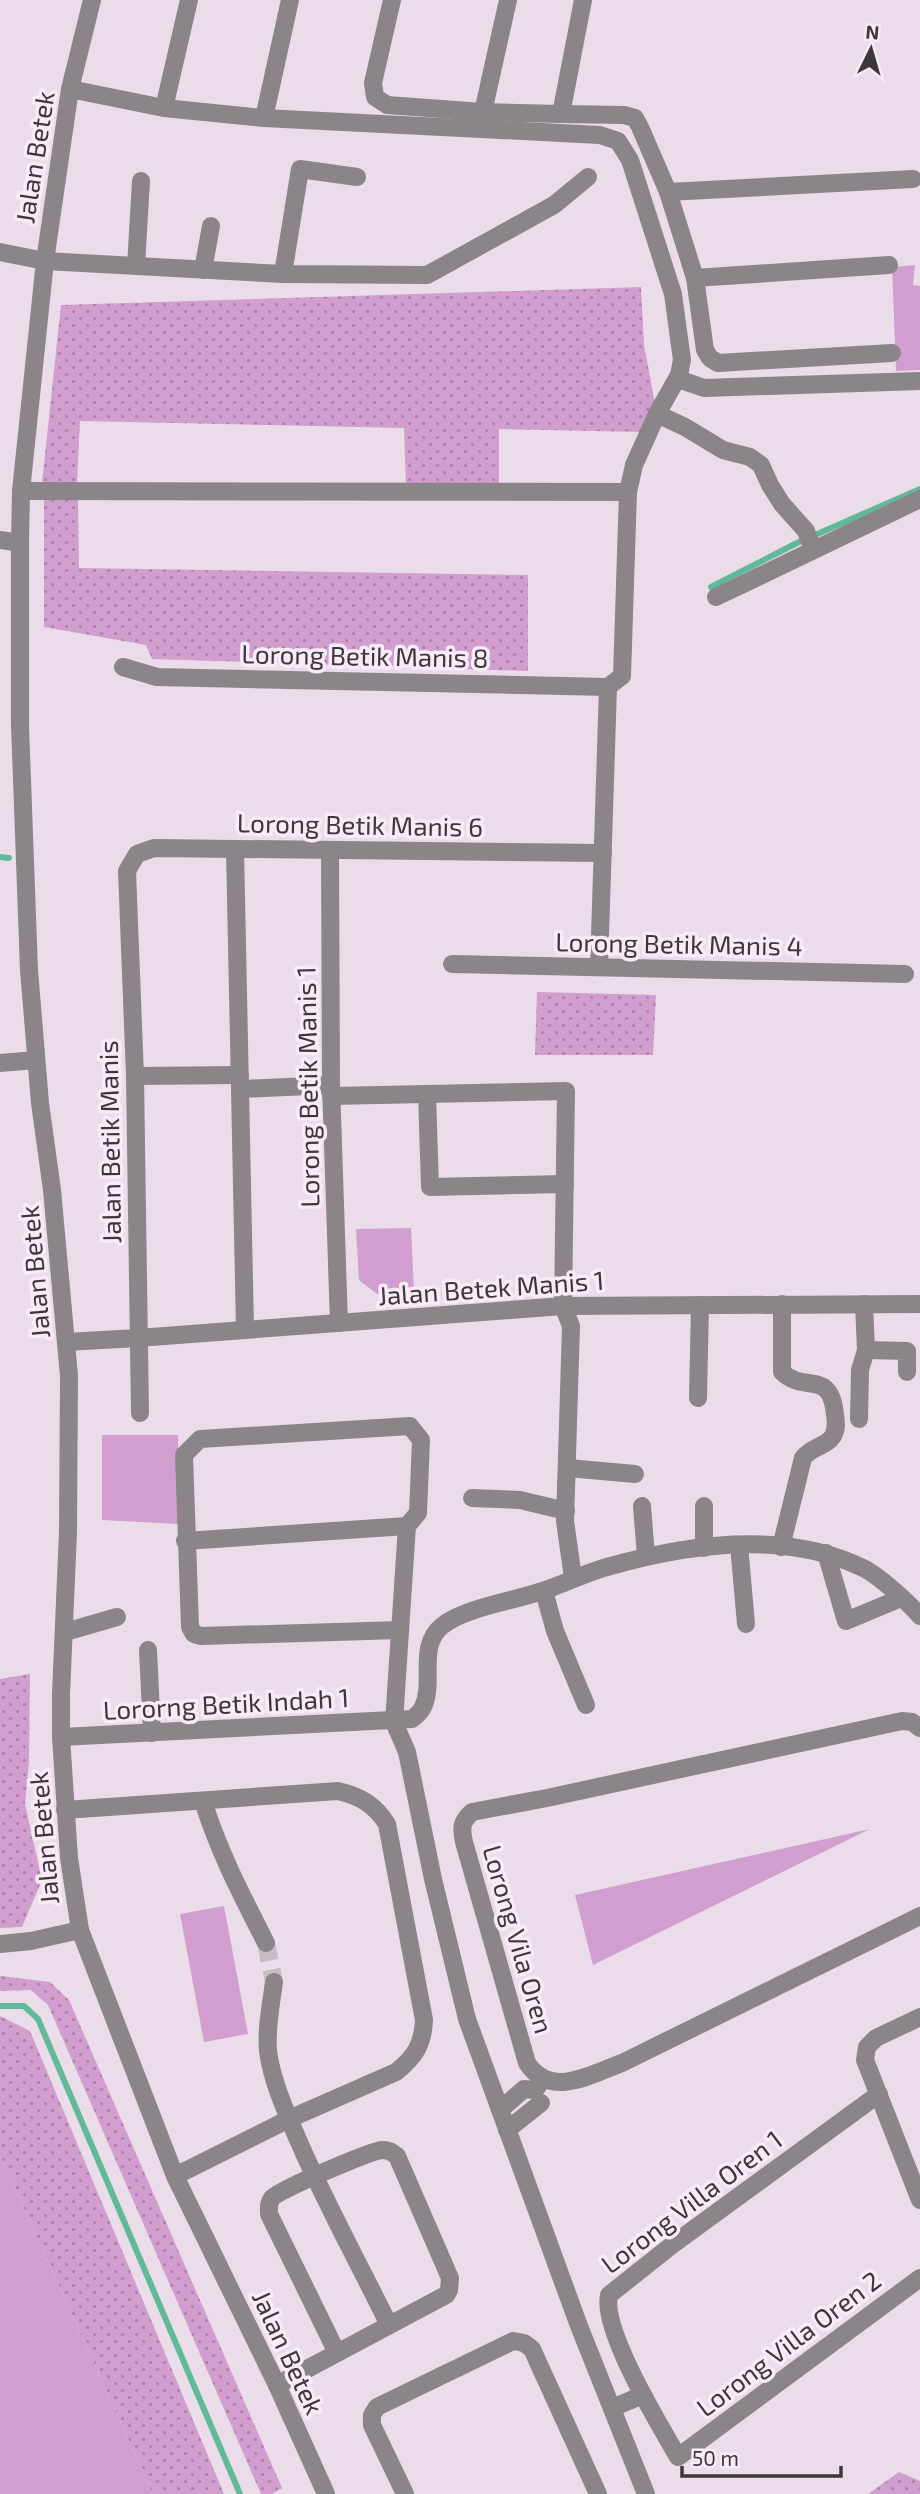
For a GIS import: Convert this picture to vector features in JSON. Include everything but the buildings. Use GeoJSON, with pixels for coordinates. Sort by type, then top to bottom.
{"type":"FeatureCollection","features":[{"type":"Feature","properties":{"kind":"street","name":"Jalan Betek"},"geometry":{"type":"LineString","coordinates":[[92,0],[70,89],[45,261],[21,492],[20,543],[20,725],[29,970],[66,1342],[70,1452],[61,1694],[65,1810],[75,1908],[80,1930],[175,2176],[277,2385],[326,2494]]}},
{"type":"Feature","properties":{"kind":"street"},"geometry":{"type":"LineString","coordinates":[[164,108],[189,0]]}},
{"type":"Feature","properties":{"kind":"street"},"geometry":{"type":"LineString","coordinates":[[264,118],[290,0]]}},
{"type":"Feature","properties":{"kind":"street"},"geometry":{"type":"LineString","coordinates":[[392,0],[373,83],[375,96],[387,105],[483,112],[624,115],[635,118],[668,192],[695,278],[705,350],[710,359],[718,363],[892,353]]}},
{"type":"Feature","properties":{"kind":"street"},"geometry":{"type":"LineString","coordinates":[[483,112],[508,0]]}},
{"type":"Feature","properties":{"kind":"street"},"geometry":{"type":"LineString","coordinates":[[561,114],[583,0]]}},
{"type":"Feature","properties":{"kind":"street"},"geometry":{"type":"LineString","coordinates":[[70,89],[164,108],[264,118],[600,135],[618,141],[630,160],[673,294],[682,360],[678,379],[657,414],[634,466],[628,492],[622,677],[607,687],[599,967]]}},
{"type":"Feature","properties":{"kind":"street"},"geometry":{"type":"LineString","coordinates":[[283,274],[300,169],[357,177]]}},
{"type":"Feature","properties":{"kind":"street"},"geometry":{"type":"LineString","coordinates":[[0,252],[45,261],[203,270],[283,274],[427,275],[554,205],[588,177]]}},
{"type":"Feature","properties":{"kind":"street"},"geometry":{"type":"LineString","coordinates":[[668,192],[913,179]]}},
{"type":"Feature","properties":{"kind":"street"},"geometry":{"type":"LineString","coordinates":[[136,266],[141,181]]}},
{"type":"Feature","properties":{"kind":"street"},"geometry":{"type":"LineString","coordinates":[[203,270],[211,226]]}},
{"type":"Feature","properties":{"kind":"street"},"geometry":{"type":"LineString","coordinates":[[695,278],[889,265]]}},
{"type":"Feature","properties":{"kind":"street"},"geometry":{"type":"LineString","coordinates":[[678,379],[704,388],[920,381]]}},
{"type":"Feature","properties":{"kind":"street"},"geometry":{"type":"LineString","coordinates":[[657,414],[723,450],[750,457],[761,465],[782,504],[806,531],[813,550]]}},
{"type":"Feature","properties":{"kind":"street"},"geometry":{"type":"LineString","coordinates":[[21,492],[628,492]]}},
{"type":"Feature","properties":{"kind":"street"},"geometry":{"type":"LineString","coordinates":[[716,597],[920,499]]}},
{"type":"Feature","properties":{"kind":"street"},"geometry":{"type":"LineString","coordinates":[[0,540],[20,543]]}},
{"type":"Feature","properties":{"kind":"street","name":"Lorong Betik Manis 8"},"geometry":{"type":"LineString","coordinates":[[123,667],[157,677],[607,687]]}},
{"type":"Feature","properties":{"kind":"street","name":"Lorong Betik Manis 6"},"geometry":{"type":"LineString","coordinates":[[127,871],[137,854],[154,848],[603,853]]}},
{"type":"Feature","properties":{"kind":"street"},"geometry":{"type":"LineString","coordinates":[[234,849],[245,1329]]}},
{"type":"Feature","properties":{"kind":"street","name":"Lorong Betik Manis 1"},"geometry":{"type":"LineString","coordinates":[[330,850],[331,1090],[339,1323]]}},
{"type":"Feature","properties":{"kind":"street","name":"Jalan Betik Manis"},"geometry":{"type":"LineString","coordinates":[[127,871],[135,1076],[140,1413]]}},
{"type":"Feature","properties":{"kind":"street","name":"Lorong Betik Manis 4"},"geometry":{"type":"LineString","coordinates":[[452,964],[905,974]]}},
{"type":"Feature","properties":{"kind":"street"},"geometry":{"type":"LineString","coordinates":[[0,1063],[36,1060]]}},
{"type":"Feature","properties":{"kind":"street"},"geometry":{"type":"LineString","coordinates":[[135,1076],[427,1094],[566,1091],[563,1306],[571,1326],[566,1511],[573,1578]]}},
{"type":"Feature","properties":{"kind":"street"},"geometry":{"type":"LineString","coordinates":[[427,1094],[430,1187],[565,1184]]}},
{"type":"Feature","properties":{"kind":"street"},"geometry":{"type":"LineString","coordinates":[[781,1546],[803,1458],[809,1450],[829,1440],[836,1426],[832,1394],[825,1387],[787,1377],[782,1372],[782,1304]]}},
{"type":"Feature","properties":{"kind":"street"},"geometry":{"type":"LineString","coordinates":[[859,1419],[860,1370],[866,1350],[864,1304]]}},
{"type":"Feature","properties":{"kind":"street","name":"Jalan Betek Manis 1"},"geometry":{"type":"LineString","coordinates":[[66,1342],[563,1306],[920,1304]]}},
{"type":"Feature","properties":{"kind":"street"},"geometry":{"type":"LineString","coordinates":[[698,1398],[700,1305]]}},
{"type":"Feature","properties":{"kind":"street"},"geometry":{"type":"LineString","coordinates":[[866,1350],[907,1351],[907,1372]]}},
{"type":"Feature","properties":{"kind":"street"},"geometry":{"type":"LineString","coordinates":[[400,1630],[201,1636],[194,1634],[190,1627],[185,1541],[184,1455],[200,1439],[410,1426],[421,1440],[418,1513],[407,1525],[394,1722],[407,1752],[459,1992],[579,2326],[646,2494]]}},
{"type":"Feature","properties":{"kind":"street"},"geometry":{"type":"LineString","coordinates":[[568,1468],[635,1474]]}},
{"type":"Feature","properties":{"kind":"street"},"geometry":{"type":"LineString","coordinates":[[472,1497],[520,1500],[566,1511]]}},
{"type":"Feature","properties":{"kind":"street"},"geometry":{"type":"LineString","coordinates":[[642,1506],[646,1556]]}},
{"type":"Feature","properties":{"kind":"street"},"geometry":{"type":"LineString","coordinates":[[704,1506],[704,1548]]}},
{"type":"Feature","properties":{"kind":"street"},"geometry":{"type":"LineString","coordinates":[[185,1541],[407,1525]]}},
{"type":"Feature","properties":{"kind":"street"},"geometry":{"type":"LineString","coordinates":[[739,1545],[746,1623]]}},
{"type":"Feature","properties":{"kind":"street"},"geometry":{"type":"LineString","coordinates":[[394,1722],[412,1719],[423,1707],[431,1640],[439,1628],[454,1618],[646,1556],[739,1545],[781,1546],[825,1553],[865,1569],[920,1616]]}},
{"type":"Feature","properties":{"kind":"street"},"geometry":{"type":"LineString","coordinates":[[825,1553],[846,1620],[901,1598]]}},
{"type":"Feature","properties":{"kind":"street"},"geometry":{"type":"LineString","coordinates":[[544,1591],[555,1631],[586,1706]]}},
{"type":"Feature","properties":{"kind":"street"},"geometry":{"type":"LineString","coordinates":[[65,1632],[117,1617]]}},
{"type":"Feature","properties":{"kind":"street"},"geometry":{"type":"LineString","coordinates":[[148,1650],[152,1733]]}},
{"type":"Feature","properties":{"kind":"street","name":"Lorong Vila Oren"},"geometry":{"type":"LineString","coordinates":[[540,2091],[527,2063],[464,1842],[461,1827],[464,1819],[472,1812],[902,1721],[912,1722],[920,1728]]}},
{"type":"Feature","properties":{"kind":"street","name":"Lororng Betik Indah 1"},"geometry":{"type":"LineString","coordinates":[[61,1737],[394,1722]]}},
{"type":"Feature","properties":{"kind":"street"},"geometry":{"type":"LineString","coordinates":[[65,1810],[338,1791],[353,1794],[367,1802],[379,1812],[387,1824],[425,2020],[424,2036],[418,2049],[408,2063],[396,2072],[289,2119],[175,2176]]}},
{"type":"Feature","properties":{"kind":"street"},"geometry":{"type":"LineString","coordinates":[[203,1801],[214,1836],[233,1880],[266,1943]]}},
{"type":"Feature","properties":{"kind":"street"},"geometry":{"type":"LineString","coordinates":[[500,2110],[524,2089],[540,2091],[622,2063],[920,1916]]}},
{"type":"Feature","properties":{"kind":"street"},"geometry":{"type":"LineString","coordinates":[[0,1944],[31,1941],[80,1930]]}},
{"type":"Feature","properties":{"kind":"street"},"geometry":{"type":"LineString","coordinates":[[274,1982],[268,2051],[271,2067],[289,2119],[314,2177],[389,2325]]}},
{"type":"Feature","properties":{"kind":"street"},"geometry":{"type":"LineString","coordinates":[[920,2017],[877,2038],[867,2047],[865,2060],[920,2200]]}},
{"type":"Feature","properties":{"kind":"street"},"geometry":{"type":"LineString","coordinates":[[508,2130],[540,2091]]}},
{"type":"Feature","properties":{"kind":"street","name":"Lorong Villa Oren 1"},"geometry":{"type":"LineString","coordinates":[[639,2388],[611,2323],[607,2305],[609,2295],[672,2245],[879,2094]]}},
{"type":"Feature","properties":{"kind":"street"},"geometry":{"type":"LineString","coordinates":[[277,2385],[446,2295],[450,2278],[397,2156],[392,2152],[378,2150],[276,2194],[271,2199],[270,2214],[337,2353]]}},
{"type":"Feature","properties":{"kind":"street","name":"Lorong Villa Oren 2"},"geometry":{"type":"LineString","coordinates":[[639,2388],[678,2457],[920,2278]]}},
{"type":"Feature","properties":{"kind":"street"},"geometry":{"type":"LineString","coordinates":[[405,2494],[372,2425],[372,2415],[377,2407],[513,2341],[524,2343],[532,2349],[598,2494]]}},
{"type":"Feature","properties":{"kind":"street"},"geometry":{"type":"LineString","coordinates":[[609,2401],[639,2388]]}},
{"type":"Feature","properties":{"kind":"shaded area"},"geometry":{"type":"Polygon","coordinates":[[[915,265],[913,285],[920,286],[920,370],[896,371],[892,267],[915,265]]]}},
{"type":"Feature","properties":{"kind":"shaded area"},"geometry":{"type":"Polygon","coordinates":[[[641,287],[644,345],[656,408],[644,432],[499,429],[499,486],[406,486],[404,428],[80,421],[77,485],[42,483],[61,305],[641,287]]]}},
{"type":"Feature","properties":{"kind":"shaded area"},"geometry":{"type":"Polygon","coordinates":[[[44,498],[78,498],[79,568],[528,575],[528,671],[152,659],[146,645],[44,627],[44,498]]]}},
{"type":"Feature","properties":{"kind":"shaded area"},"geometry":{"type":"Polygon","coordinates":[[[537,992],[656,995],[653,1055],[535,1055],[537,992]]]}},
{"type":"Feature","properties":{"kind":"shaded area"},"geometry":{"type":"Polygon","coordinates":[[[411,1228],[414,1292],[377,1294],[359,1280],[356,1229],[411,1228]]]}},
{"type":"Feature","properties":{"kind":"shaded area"},"geometry":{"type":"Polygon","coordinates":[[[102,1435],[178,1435],[178,1524],[102,1520],[102,1435]]]}},
{"type":"Feature","properties":{"kind":"shaded area"},"geometry":{"type":"Polygon","coordinates":[[[30,1674],[29,1762],[25,1804],[42,1880],[22,1927],[0,1928],[0,1679],[30,1674]]]}},
{"type":"Feature","properties":{"kind":"shaded area"},"geometry":{"type":"Polygon","coordinates":[[[870,1829],[593,1965],[575,1895],[870,1829]]]}},
{"type":"Feature","properties":{"kind":"shaded area"},"geometry":{"type":"Polygon","coordinates":[[[224,1906],[248,2034],[204,2042],[180,1914],[224,1906]]]}},
{"type":"Feature","properties":{"kind":"shaded area"},"geometry":{"type":"Polygon","coordinates":[[[0,1976],[50,1982],[69,2000],[282,2488],[272,2494],[261,2494],[48,2005],[31,1990],[0,1991],[0,1976]]]}},
{"type":"Feature","properties":{"kind":"shaded area"},"geometry":{"type":"Polygon","coordinates":[[[0,2016],[30,2031],[224,2494],[153,2494],[0,2155],[0,2016]]]}},
{"type":"Feature","properties":{"kind":"shaded area"},"geometry":{"type":"Polygon","coordinates":[[[0,2155],[153,2494],[0,2494],[0,2155]]]}},
{"type":"Feature","properties":{"kind":"shaded area"},"geometry":{"type":"Polygon","coordinates":[[[899,2472],[920,2481],[920,2494],[868,2494],[899,2472]]]}},
{"type":"Feature","properties":{"kind":"waterway"},"geometry":{"type":"LineString","coordinates":[[711,587],[799,542],[920,489]]}},
{"type":"Feature","properties":{"kind":"waterway"},"geometry":{"type":"LineString","coordinates":[[0,857],[9,858]]}},
{"type":"Feature","properties":{"kind":"waterway"},"geometry":{"type":"LineString","coordinates":[[0,2006],[24,2006],[38,2019],[240,2494]]}},
{"type":"Feature","properties":{"kind":"tunnel"},"geometry":{"type":"LineString","coordinates":[[266,1943],[274,1982]]}}]}
